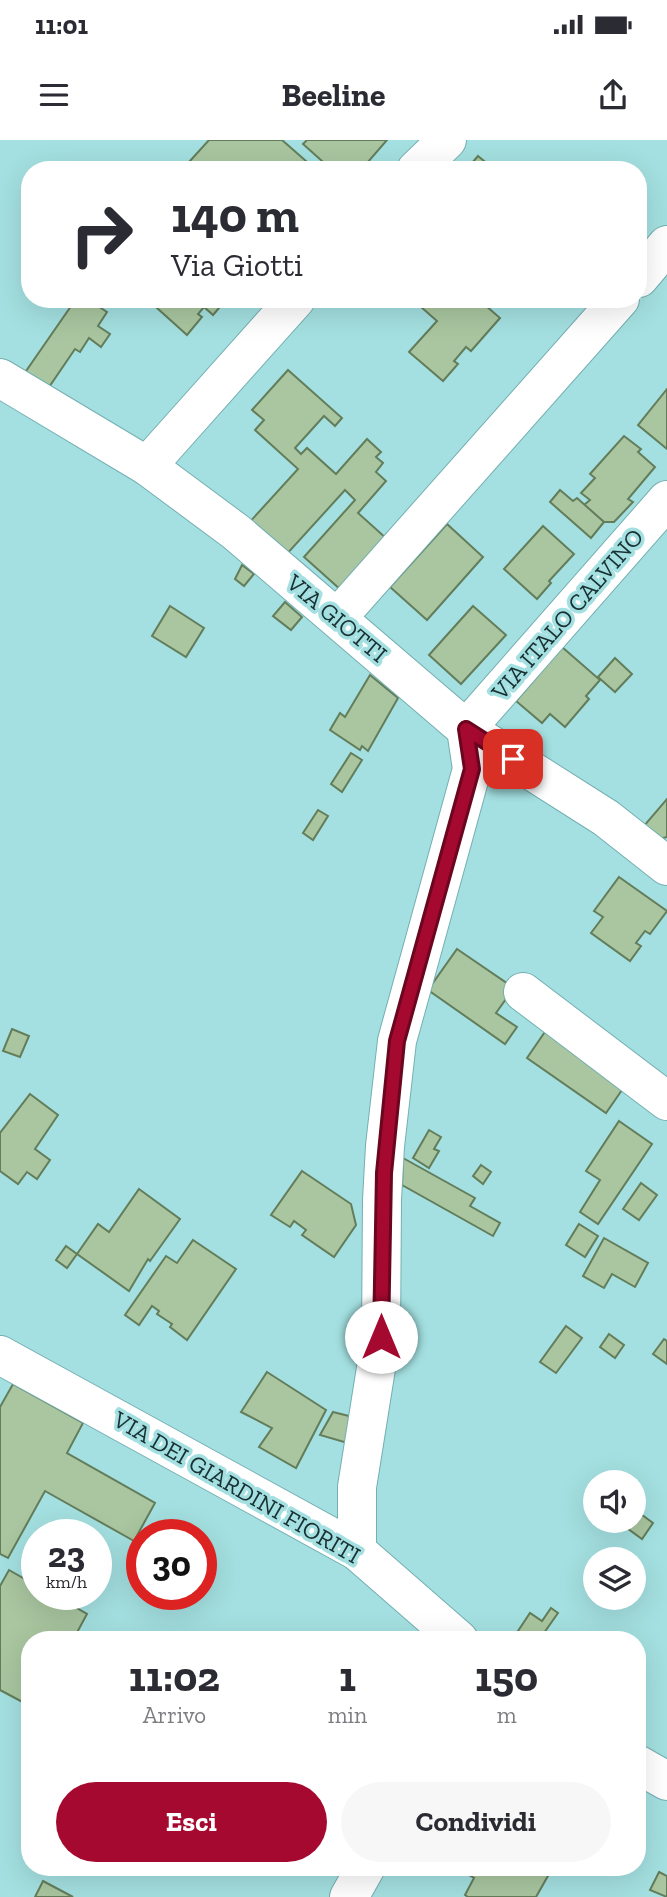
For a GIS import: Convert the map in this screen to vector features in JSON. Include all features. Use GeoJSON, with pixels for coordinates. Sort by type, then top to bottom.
{"type":"FeatureCollection","features":[{"type":"Feature","properties":{"kind":"street"},"geometry":{"type":"LineString","coordinates":[[425,161],[447,140]]}},
{"type":"Feature","properties":{"kind":"street"},"geometry":{"type":"LineString","coordinates":[[647,269],[667,245]]}},
{"type":"Feature","properties":{"kind":"street"},"geometry":{"type":"LineString","coordinates":[[147,466],[288,308]]}},
{"type":"Feature","properties":{"kind":"street"},"geometry":{"type":"LineString","coordinates":[[338,617],[612,308]]}},
{"type":"Feature","properties":{"kind":"street","name":"VIA GIOTTI"},"geometry":{"type":"LineString","coordinates":[[0,379],[147,466],[236,533],[338,617],[466,729],[606,818],[667,866]]}},
{"type":"Feature","properties":{"kind":"street","name":"VIA ITALO CALVINO"},"geometry":{"type":"LineString","coordinates":[[466,729],[667,500]]}},
{"type":"Feature","properties":{"kind":"street"},"geometry":{"type":"LineString","coordinates":[[357,1551],[357,1487],[381,1337],[384,1173],[397,1041],[472,769],[466,729]]}},
{"type":"Feature","properties":{"kind":"street"},"geometry":{"type":"LineString","coordinates":[[523,992],[667,1101]]}},
{"type":"Feature","properties":{"kind":"street","name":"VIA DEI GIARDINI FIORITI"},"geometry":{"type":"LineString","coordinates":[[0,1355],[357,1551],[449,1631]]}},
{"type":"Feature","properties":{"kind":"street"},"geometry":{"type":"LineString","coordinates":[[646,1770],[667,1781]]}},
{"type":"Feature","properties":{"kind":"street"},"geometry":{"type":"LineString","coordinates":[[349,1897],[361,1876]]}},
{"type":"Feature","properties":{"kind":"building"},"geometry":{"type":"Polygon","coordinates":[[[209,140],[282,140],[306,161],[190,161],[209,140]]]}},
{"type":"Feature","properties":{"kind":"building"},"geometry":{"type":"Polygon","coordinates":[[[307,140],[387,140],[369,161],[322,161],[303,144],[307,140]]]}},
{"type":"Feature","properties":{"kind":"building"},"geometry":{"type":"Polygon","coordinates":[[[70,308],[101,308],[107,312],[98,326],[110,334],[101,347],[89,338],[80,352],[75,349],[47,390],[24,374],[70,308]]]}},
{"type":"Feature","properties":{"kind":"building"},"geometry":{"type":"Polygon","coordinates":[[[157,308],[203,308],[198,314],[202,317],[187,335],[157,308]]]}},
{"type":"Feature","properties":{"kind":"building"},"geometry":{"type":"Polygon","coordinates":[[[205,308],[219,308],[213,315],[205,308]]]}},
{"type":"Feature","properties":{"kind":"building"},"geometry":{"type":"Polygon","coordinates":[[[422,308],[488,308],[500,318],[471,351],[466,347],[454,361],[458,364],[443,381],[409,352],[437,321],[422,308]]]}},
{"type":"Feature","properties":{"kind":"building"},"geometry":{"type":"Polygon","coordinates":[[[288,370],[342,418],[335,426],[324,416],[295,448],[301,454],[307,448],[336,474],[367,439],[381,452],[376,457],[383,463],[376,472],[386,481],[358,513],[387,539],[341,590],[304,557],[355,500],[345,490],[286,555],[247,525],[298,469],[255,430],[264,420],[252,410],[288,370]]]}},
{"type":"Feature","properties":{"kind":"building"},"geometry":{"type":"Polygon","coordinates":[[[667,389],[667,449],[638,425],[667,389]]]}},
{"type":"Feature","properties":{"kind":"building"},"geometry":{"type":"Polygon","coordinates":[[[624,436],[641,449],[638,452],[655,467],[628,499],[633,502],[614,522],[604,522],[584,505],[590,500],[581,493],[595,478],[590,474],[624,436]]]}},
{"type":"Feature","properties":{"kind":"building"},"geometry":{"type":"Polygon","coordinates":[[[560,490],[573,501],[577,498],[604,522],[591,538],[550,502],[560,490]]]}},
{"type":"Feature","properties":{"kind":"building"},"geometry":{"type":"Polygon","coordinates":[[[447,524],[483,557],[427,620],[390,587],[447,524]]]}},
{"type":"Feature","properties":{"kind":"building"},"geometry":{"type":"Polygon","coordinates":[[[543,526],[574,554],[549,581],[551,583],[537,599],[504,569],[543,526]]]}},
{"type":"Feature","properties":{"kind":"building"},"geometry":{"type":"Polygon","coordinates":[[[242,565],[254,574],[244,586],[235,579],[242,565]]]}},
{"type":"Feature","properties":{"kind":"building"},"geometry":{"type":"Polygon","coordinates":[[[285,602],[302,617],[291,630],[273,616],[285,602]]]}},
{"type":"Feature","properties":{"kind":"building"},"geometry":{"type":"Polygon","coordinates":[[[170,606],[204,628],[186,657],[152,636],[170,606]]]}},
{"type":"Feature","properties":{"kind":"building"},"geometry":{"type":"Polygon","coordinates":[[[473,606],[506,635],[461,684],[429,655],[473,606]]]}},
{"type":"Feature","properties":{"kind":"building"},"geometry":{"type":"Polygon","coordinates":[[[562,647],[600,680],[586,696],[589,699],[565,727],[550,714],[542,723],[516,701],[562,647]]]}},
{"type":"Feature","properties":{"kind":"building"},"geometry":{"type":"Polygon","coordinates":[[[615,658],[632,674],[615,692],[598,677],[615,658]]]}},
{"type":"Feature","properties":{"kind":"building"},"geometry":{"type":"Polygon","coordinates":[[[370,675],[398,698],[368,751],[362,746],[360,750],[330,730],[340,713],[345,717],[370,675]]]}},
{"type":"Feature","properties":{"kind":"building"},"geometry":{"type":"Polygon","coordinates":[[[351,753],[362,760],[342,792],[331,784],[351,753]]]}},
{"type":"Feature","properties":{"kind":"building"},"geometry":{"type":"Polygon","coordinates":[[[667,799],[667,837],[659,839],[643,827],[667,799]]]}},
{"type":"Feature","properties":{"kind":"building"},"geometry":{"type":"Polygon","coordinates":[[[318,810],[328,816],[313,840],[303,833],[318,810]]]}},
{"type":"Feature","properties":{"kind":"building"},"geometry":{"type":"Polygon","coordinates":[[[619,877],[667,911],[650,934],[645,931],[636,943],[641,946],[630,961],[591,933],[603,917],[594,911],[619,877]]]}},
{"type":"Feature","properties":{"kind":"building"},"geometry":{"type":"Polygon","coordinates":[[[457,949],[514,988],[496,1013],[517,1027],[505,1044],[428,990],[457,949]]]}},
{"type":"Feature","properties":{"kind":"building"},"geometry":{"type":"Polygon","coordinates":[[[549,1026],[622,1090],[606,1113],[527,1058],[549,1026]]]}},
{"type":"Feature","properties":{"kind":"building"},"geometry":{"type":"Polygon","coordinates":[[[12,1029],[29,1036],[20,1057],[3,1051],[12,1029]]]}},
{"type":"Feature","properties":{"kind":"building"},"geometry":{"type":"Polygon","coordinates":[[[30,1094],[58,1115],[35,1149],[50,1160],[37,1179],[27,1172],[18,1184],[0,1171],[0,1133],[30,1094]]]}},
{"type":"Feature","properties":{"kind":"building"},"geometry":{"type":"Polygon","coordinates":[[[619,1121],[652,1144],[598,1224],[580,1212],[600,1180],[586,1171],[619,1121]]]}},
{"type":"Feature","properties":{"kind":"building"},"geometry":{"type":"Polygon","coordinates":[[[429,1130],[441,1137],[434,1149],[439,1151],[429,1168],[413,1158],[429,1130]]]}},
{"type":"Feature","properties":{"kind":"building"},"geometry":{"type":"Polygon","coordinates":[[[403,1158],[475,1198],[470,1206],[500,1223],[493,1236],[402,1185],[403,1158]]]}},
{"type":"Feature","properties":{"kind":"building"},"geometry":{"type":"Polygon","coordinates":[[[481,1165],[491,1172],[483,1184],[473,1176],[481,1165]]]}},
{"type":"Feature","properties":{"kind":"building"},"geometry":{"type":"Polygon","coordinates":[[[302,1171],[351,1204],[356,1225],[334,1257],[302,1235],[306,1230],[294,1221],[290,1227],[271,1215],[302,1171]]]}},
{"type":"Feature","properties":{"kind":"building"},"geometry":{"type":"Polygon","coordinates":[[[641,1183],[657,1195],[639,1220],[623,1209],[641,1183]]]}},
{"type":"Feature","properties":{"kind":"building"},"geometry":{"type":"Polygon","coordinates":[[[139,1189],[180,1219],[150,1261],[148,1259],[129,1291],[77,1254],[98,1224],[109,1232],[139,1189]]]}},
{"type":"Feature","properties":{"kind":"building"},"geometry":{"type":"Polygon","coordinates":[[[579,1224],[598,1236],[585,1257],[566,1245],[579,1224]]]}},
{"type":"Feature","properties":{"kind":"building"},"geometry":{"type":"Polygon","coordinates":[[[604,1238],[648,1263],[635,1287],[612,1274],[604,1288],[583,1276],[604,1238]]]}},
{"type":"Feature","properties":{"kind":"building"},"geometry":{"type":"Polygon","coordinates":[[[193,1240],[236,1269],[187,1340],[170,1327],[172,1324],[157,1314],[159,1311],[152,1306],[139,1325],[125,1315],[166,1256],[177,1263],[193,1240]]]}},
{"type":"Feature","properties":{"kind":"building"},"geometry":{"type":"Polygon","coordinates":[[[66,1246],[77,1254],[67,1268],[56,1260],[66,1246]]]}},
{"type":"Feature","properties":{"kind":"building"},"geometry":{"type":"Polygon","coordinates":[[[566,1326],[582,1338],[556,1373],[540,1362],[566,1326]]]}},
{"type":"Feature","properties":{"kind":"building"},"geometry":{"type":"Polygon","coordinates":[[[609,1334],[624,1345],[615,1358],[600,1347],[609,1334]]]}},
{"type":"Feature","properties":{"kind":"building"},"geometry":{"type":"Polygon","coordinates":[[[664,1339],[667,1341],[667,1364],[653,1354],[664,1339]]]}},
{"type":"Feature","properties":{"kind":"building"},"geometry":{"type":"Polygon","coordinates":[[[267,1372],[326,1410],[296,1468],[259,1447],[272,1428],[241,1412],[267,1372]]]}},
{"type":"Feature","properties":{"kind":"building"},"geometry":{"type":"Polygon","coordinates":[[[13,1384],[83,1423],[67,1453],[155,1503],[146,1519],[126,1519],[126,1537],[112,1529],[112,1519],[95,1519],[45,1491],[30,1519],[21,1519],[21,1534],[8,1558],[0,1554],[0,1407],[13,1384]]]}},
{"type":"Feature","properties":{"kind":"building"},"geometry":{"type":"Polygon","coordinates":[[[333,1412],[357,1418],[351,1444],[320,1435],[333,1412]]]}},
{"type":"Feature","properties":{"kind":"building"},"geometry":{"type":"Polygon","coordinates":[[[646,1518],[653,1523],[642,1539],[634,1533],[646,1533],[646,1518]]]}},
{"type":"Feature","properties":{"kind":"building"},"geometry":{"type":"Polygon","coordinates":[[[9,1570],[21,1577],[21,1610],[80,1610],[87,1614],[78,1631],[21,1631],[21,1701],[0,1690],[0,1586],[9,1570]]]}},
{"type":"Feature","properties":{"kind":"building"},"geometry":{"type":"Polygon","coordinates":[[[551,1608],[558,1613],[545,1631],[518,1631],[530,1613],[542,1621],[551,1608]]]}},
{"type":"Feature","properties":{"kind":"building"},"geometry":{"type":"Polygon","coordinates":[[[659,1872],[667,1876],[667,1897],[650,1890],[659,1872]]]}},
{"type":"Feature","properties":{"kind":"building"},"geometry":{"type":"Polygon","coordinates":[[[471,1876],[548,1876],[536,1897],[468,1897],[465,1895],[474,1878],[471,1876]]]}},
{"type":"Feature","properties":{"kind":"building"},"geometry":{"type":"Polygon","coordinates":[[[43,1881],[73,1897],[35,1897],[43,1881]]]}},
{"type":"Feature","properties":{"kind":"route"},"geometry":{"type":"LineString","coordinates":[[381,1337],[382,1200],[397,1041],[472,769],[466,729],[513,759]]}}]}
